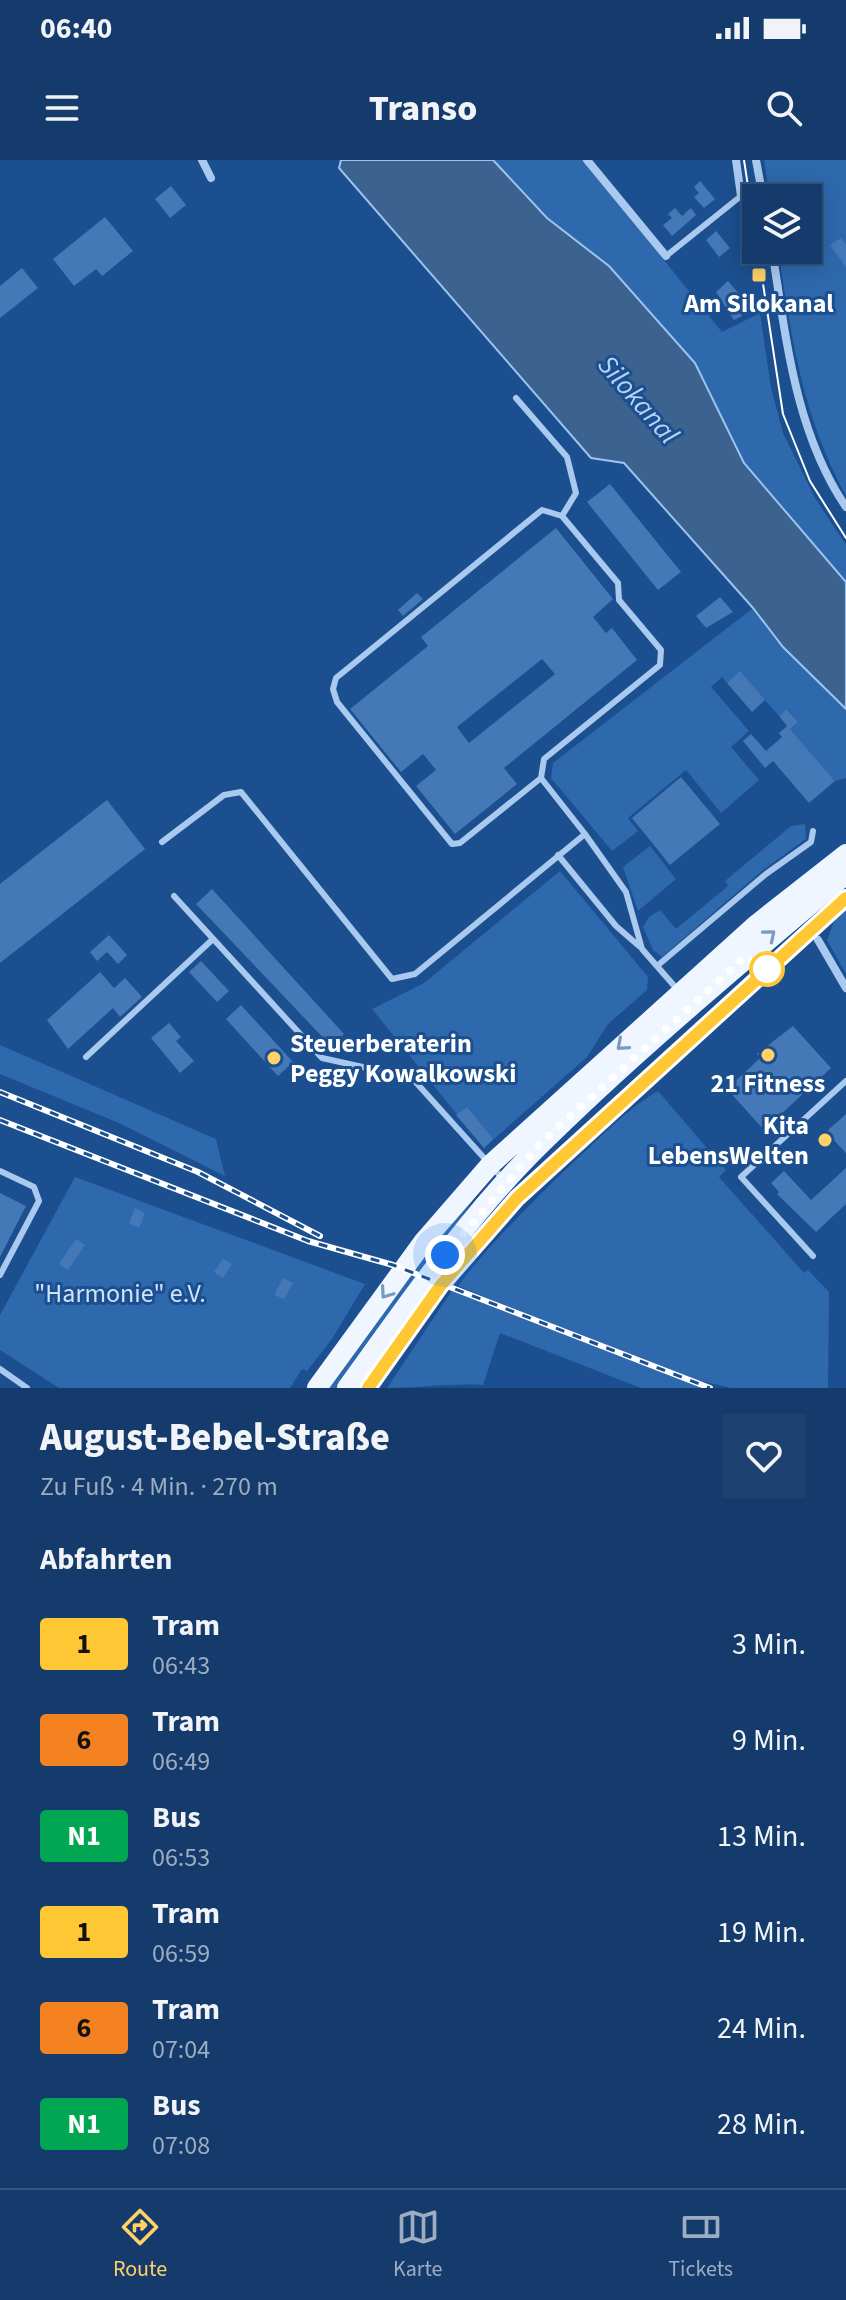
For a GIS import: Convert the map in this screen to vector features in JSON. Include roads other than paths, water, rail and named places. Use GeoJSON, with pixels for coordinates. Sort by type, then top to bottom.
{"type":"FeatureCollection","features":[{"type":"Feature","properties":{"kind":"main road"},"geometry":{"type":"LineString","coordinates":[[347,1388],[426,1278],[540,1144],[686,1000],[757,924],[846,854]]}},
{"type":"Feature","properties":{"kind":"main road"},"geometry":{"type":"LineString","coordinates":[[317,1388],[424,1241],[490,1165],[686,1000],[745,957],[846,874]]}},
{"type":"Feature","properties":{"kind":"street"},"geometry":{"type":"LineString","coordinates":[[202,160],[211,178]]}},
{"type":"Feature","properties":{"kind":"street"},"geometry":{"type":"LineString","coordinates":[[587,160],[666,256]]}},
{"type":"Feature","properties":{"kind":"street"},"geometry":{"type":"LineString","coordinates":[[736,160],[741,196]]}},
{"type":"Feature","properties":{"kind":"street"},"geometry":{"type":"LineString","coordinates":[[756,160],[760,184]]}},
{"type":"Feature","properties":{"kind":"street"},"geometry":{"type":"LineString","coordinates":[[774,264],[789,355],[807,425],[821,463],[846,507]]}},
{"type":"Feature","properties":{"kind":"street"},"geometry":{"type":"LineString","coordinates":[[818,940],[846,988]]}},
{"type":"Feature","properties":{"kind":"lane"},"geometry":{"type":"LineString","coordinates":[[666,256],[741,196]]}},
{"type":"Feature","properties":{"kind":"lane"},"geometry":{"type":"LineString","coordinates":[[516,398],[567,457],[576,493],[562,516]]}},
{"type":"Feature","properties":{"kind":"lane"},"geometry":{"type":"LineString","coordinates":[[542,510],[562,516],[618,583],[619,600],[661,650],[660,665],[544,759],[541,778],[460,843],[452,844],[337,702],[333,689],[336,678],[542,510]]}},
{"type":"Feature","properties":{"kind":"lane"},"geometry":{"type":"LineString","coordinates":[[541,778],[626,892],[642,949]]}},
{"type":"Feature","properties":{"kind":"lane"},"geometry":{"type":"LineString","coordinates":[[162,842],[224,795],[241,792],[392,979],[415,974],[585,834]]}},
{"type":"Feature","properties":{"kind":"lane"},"geometry":{"type":"LineString","coordinates":[[657,966],[766,874],[811,842],[813,831]]}},
{"type":"Feature","properties":{"kind":"lane"},"geometry":{"type":"LineString","coordinates":[[558,855],[616,926],[642,949],[686,1000]]}},
{"type":"Feature","properties":{"kind":"lane"},"geometry":{"type":"LineString","coordinates":[[174,896],[322,1058],[412,1078],[506,1182]]}},
{"type":"Feature","properties":{"kind":"lane"},"geometry":{"type":"LineString","coordinates":[[86,1057],[213,939]]}},
{"type":"Feature","properties":{"kind":"lane"},"geometry":{"type":"LineString","coordinates":[[813,1256],[741,1177],[846,1081]]}},
{"type":"Feature","properties":{"kind":"lane"},"geometry":{"type":"LineString","coordinates":[[0,1171],[34,1187],[39,1201],[0,1275]]}},
{"type":"Feature","properties":{"kind":"lane"},"geometry":{"type":"LineString","coordinates":[[0,1369],[27,1388]]}},
{"type":"Feature","properties":{"kind":"water","name":"Silokanal"},"geometry":{"type":"Polygon","coordinates":[[[341,160],[493,160],[547,218],[609,266],[695,363],[744,463],[846,582],[846,709],[783,647],[753,608],[624,463],[591,458],[339,168],[341,160]]]}},
{"type":"Feature","properties":{"kind":"tram line"},"geometry":{"type":"LineString","coordinates":[[744,160],[783,414],[810,481],[846,538]]}},
{"type":"Feature","properties":{"kind":"tram line"},"geometry":{"type":"LineString","coordinates":[[362,1388],[457,1256],[513,1195],[846,892]]}},
{"type":"Feature","properties":{"kind":"tram line","name":"1"},"geometry":{"type":"LineString","coordinates":[[368,1388],[441,1285],[517,1198],[846,898]]}},
{"type":"Feature","properties":{"kind":"railway"},"geometry":{"type":"LineString","coordinates":[[0,1092],[198,1172],[320,1236]]}},
{"type":"Feature","properties":{"kind":"railway"},"geometry":{"type":"LineString","coordinates":[[0,1120],[308,1241],[393,1265],[710,1388]]}},
{"type":"Feature","properties":{"kind":"place","name":"Am Silokanal"},"geometry":{"type":"Point","coordinates":[759,275]}},
{"type":"Feature","properties":{"kind":"place","name":"21 Fitness"},"geometry":{"type":"Point","coordinates":[768,1055]}},
{"type":"Feature","properties":{"kind":"place","name":"Steuerberaterin Peggy Kowalkowski"},"geometry":{"type":"Point","coordinates":[274,1058]}},
{"type":"Feature","properties":{"kind":"place","name":"Kita LebensWelten"},"geometry":{"type":"Point","coordinates":[825,1140]}},
{"type":"Feature","properties":{"kind":"park label","name":"\"Harmonie\" e.V."},"geometry":{"type":"Point","coordinates":[120,1293]}}]}
